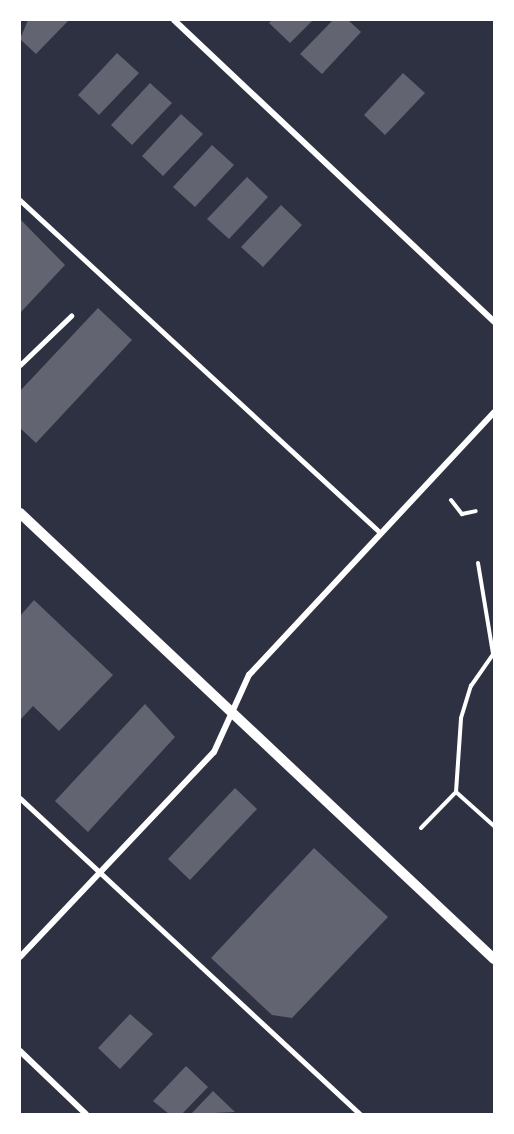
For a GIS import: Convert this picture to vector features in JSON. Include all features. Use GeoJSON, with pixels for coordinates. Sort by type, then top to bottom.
{"type":"FeatureCollection","features":[{"type":"Feature","properties":{"kind":"street"},"geometry":{"type":"LineString","coordinates":[[174,20],[495,322]]}},
{"type":"Feature","properties":{"kind":"street"},"geometry":{"type":"LineString","coordinates":[[20,957],[214,752],[249,675],[495,412]]}},
{"type":"Feature","properties":{"kind":"street"},"geometry":{"type":"LineString","coordinates":[[20,513],[495,959]]}},
{"type":"Feature","properties":{"kind":"street"},"geometry":{"type":"LineString","coordinates":[[20,1051],[86,1114]]}},
{"type":"Feature","properties":{"kind":"lane"},"geometry":{"type":"LineString","coordinates":[[20,200],[381,533]]}},
{"type":"Feature","properties":{"kind":"lane"},"geometry":{"type":"LineString","coordinates":[[20,365],[71,316]]}},
{"type":"Feature","properties":{"kind":"lane"},"geometry":{"type":"LineString","coordinates":[[20,798],[360,1114]]}},
{"type":"Feature","properties":{"kind":"path"},"geometry":{"type":"LineString","coordinates":[[451,500],[462,514],[476,511]]}},
{"type":"Feature","properties":{"kind":"path"},"geometry":{"type":"LineString","coordinates":[[420,828],[456,792],[461,718],[471,686],[494,653],[478,563]]}},
{"type":"Feature","properties":{"kind":"path"},"geometry":{"type":"LineString","coordinates":[[456,792],[495,826]]}},
{"type":"Feature","properties":{"kind":"building"},"geometry":{"type":"Polygon","coordinates":[[[28,20],[69,20],[36,54],[20,39],[28,20]]]}},
{"type":"Feature","properties":{"kind":"building"},"geometry":{"type":"Polygon","coordinates":[[[272,20],[313,20],[290,43],[269,23],[272,20]]]}},
{"type":"Feature","properties":{"kind":"building"},"geometry":{"type":"Polygon","coordinates":[[[333,20],[348,20],[361,32],[322,74],[300,54],[333,20]]]}},
{"type":"Feature","properties":{"kind":"building"},"geometry":{"type":"Polygon","coordinates":[[[117,53],[139,73],[99,115],[78,95],[117,53]]]}},
{"type":"Feature","properties":{"kind":"building"},"geometry":{"type":"Polygon","coordinates":[[[403,73],[425,93],[385,135],[364,115],[403,73]]]}},
{"type":"Feature","properties":{"kind":"building"},"geometry":{"type":"Polygon","coordinates":[[[150,83],[172,103],[132,145],[111,125],[150,83]]]}},
{"type":"Feature","properties":{"kind":"building"},"geometry":{"type":"Polygon","coordinates":[[[181,114],[203,134],[163,176],[142,156],[181,114]]]}},
{"type":"Feature","properties":{"kind":"building"},"geometry":{"type":"Polygon","coordinates":[[[212,145],[234,165],[195,207],[173,187],[212,145]]]}},
{"type":"Feature","properties":{"kind":"building"},"geometry":{"type":"Polygon","coordinates":[[[247,177],[268,197],[229,239],[207,219],[247,177]]]}},
{"type":"Feature","properties":{"kind":"building"},"geometry":{"type":"Polygon","coordinates":[[[281,205],[302,225],[263,267],[241,247],[281,205]]]}},
{"type":"Feature","properties":{"kind":"building"},"geometry":{"type":"Polygon","coordinates":[[[20,219],[65,265],[20,313],[20,219]]]}},
{"type":"Feature","properties":{"kind":"building"},"geometry":{"type":"Polygon","coordinates":[[[98,308],[132,340],[36,443],[20,428],[20,391],[98,308]]]}},
{"type":"Feature","properties":{"kind":"building"},"geometry":{"type":"Polygon","coordinates":[[[34,600],[113,675],[59,731],[33,706],[20,720],[20,616],[34,600]]]}},
{"type":"Feature","properties":{"kind":"building"},"geometry":{"type":"Polygon","coordinates":[[[145,704],[175,737],[88,832],[55,801],[145,704]]]}},
{"type":"Feature","properties":{"kind":"building"},"geometry":{"type":"Polygon","coordinates":[[[235,788],[257,809],[190,880],[168,859],[235,788]]]}},
{"type":"Feature","properties":{"kind":"building"},"geometry":{"type":"Polygon","coordinates":[[[314,848],[388,917],[292,1018],[272,1015],[211,958],[314,848]]]}},
{"type":"Feature","properties":{"kind":"building"},"geometry":{"type":"Polygon","coordinates":[[[130,1014],[153,1034],[120,1069],[98,1048],[130,1014]]]}},
{"type":"Feature","properties":{"kind":"building"},"geometry":{"type":"Polygon","coordinates":[[[186,1066],[208,1087],[182,1114],[169,1114],[153,1101],[186,1066]]]}},
{"type":"Feature","properties":{"kind":"building"},"geometry":{"type":"Polygon","coordinates":[[[213,1091],[235,1112],[191,1114],[213,1091]]]}}]}
